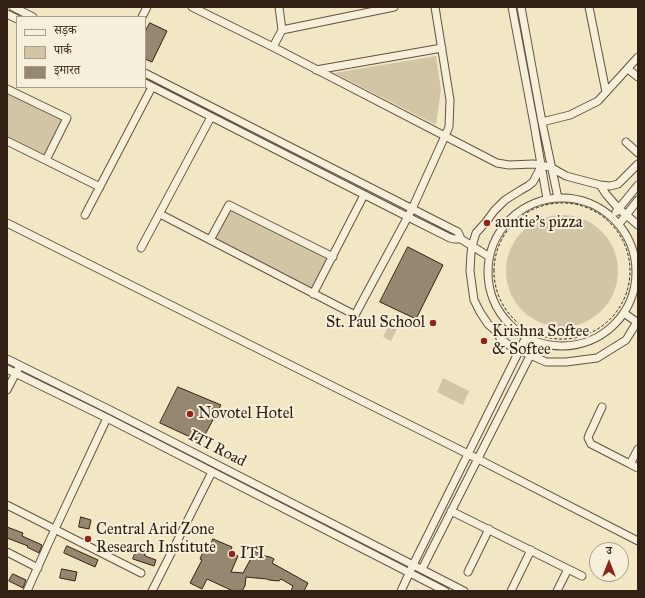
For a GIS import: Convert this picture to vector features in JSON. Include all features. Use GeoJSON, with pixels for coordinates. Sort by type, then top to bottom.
{"type":"FeatureCollection","features":[{"type":"Feature","properties":{"kind":"street"},"geometry":{"type":"LineString","coordinates":[[13,7],[31,16]]}},
{"type":"Feature","properties":{"kind":"street"},"geometry":{"type":"LineString","coordinates":[[192,7],[273,47],[497,163],[509,165],[542,165],[552,168],[566,176],[600,185],[610,186],[618,184],[638,164]]}},
{"type":"Feature","properties":{"kind":"street"},"geometry":{"type":"LineString","coordinates":[[273,47],[282,30],[279,7]]}},
{"type":"Feature","properties":{"kind":"street"},"geometry":{"type":"LineString","coordinates":[[282,30],[394,7]]}},
{"type":"Feature","properties":{"kind":"street"},"geometry":{"type":"LineString","coordinates":[[160,214],[355,316],[412,209],[448,126],[450,100],[435,7]]}},
{"type":"Feature","properties":{"kind":"street"},"geometry":{"type":"LineString","coordinates":[[512,7],[547,199]]}},
{"type":"Feature","properties":{"kind":"street"},"geometry":{"type":"LineString","coordinates":[[521,7],[542,122],[558,198]]}},
{"type":"Feature","properties":{"kind":"street"},"geometry":{"type":"LineString","coordinates":[[589,7],[606,92]]}},
{"type":"Feature","properties":{"kind":"street"},"geometry":{"type":"LineString","coordinates":[[7,14],[16,18]]}},
{"type":"Feature","properties":{"kind":"street"},"geometry":{"type":"LineString","coordinates":[[315,70],[442,48]]}},
{"type":"Feature","properties":{"kind":"street"},"geometry":{"type":"LineString","coordinates":[[542,122],[570,114],[598,101],[638,57]]}},
{"type":"Feature","properties":{"kind":"street"},"geometry":{"type":"LineString","coordinates":[[628,69],[638,77]]}},
{"type":"Feature","properties":{"kind":"street"},"geometry":{"type":"LineString","coordinates":[[146,74],[458,232],[461,239]]}},
{"type":"Feature","properties":{"kind":"street"},"geometry":{"type":"LineString","coordinates":[[146,84],[450,238],[461,239],[488,256]]}},
{"type":"Feature","properties":{"kind":"street"},"geometry":{"type":"LineString","coordinates":[[85,215],[152,87]]}},
{"type":"Feature","properties":{"kind":"street"},"geometry":{"type":"LineString","coordinates":[[7,89],[67,118],[46,160]]}},
{"type":"Feature","properties":{"kind":"street"},"geometry":{"type":"LineString","coordinates":[[141,248],[211,117]]}},
{"type":"Feature","properties":{"kind":"street"},"geometry":{"type":"LineString","coordinates":[[7,141],[100,188]]}},
{"type":"Feature","properties":{"kind":"street"},"geometry":{"type":"LineString","coordinates":[[626,142],[638,153]]}},
{"type":"Feature","properties":{"kind":"street"},"geometry":{"type":"LineString","coordinates":[[542,165],[533,182],[505,200],[494,210],[476,233],[472,246],[470,271],[474,300],[480,312],[500,338],[510,346],[546,362],[566,362],[597,358],[626,340],[638,322],[624,313]]}},
{"type":"Feature","properties":{"kind":"street"},"geometry":{"type":"LineString","coordinates":[[600,185],[618,208],[638,225]]}},
{"type":"Feature","properties":{"kind":"street"},"geometry":{"type":"LineString","coordinates":[[612,216],[638,185]]}},
{"type":"Feature","properties":{"kind":"street"},"geometry":{"type":"LineString","coordinates":[[313,294],[364,195]]}},
{"type":"Feature","properties":{"kind":"street"},"geometry":{"type":"LineString","coordinates":[[570,198],[595,205],[612,216],[623,229],[631,244],[635,257],[636,276],[632,295],[624,313],[610,328],[588,341],[568,346],[553,346],[537,342],[526,337],[501,316],[489,291],[487,271],[488,256],[500,229],[521,209],[547,199],[570,198]]}},
{"type":"Feature","properties":{"kind":"street"},"geometry":{"type":"LineString","coordinates":[[619,224],[638,200]]}},
{"type":"Feature","properties":{"kind":"street"},"geometry":{"type":"LineString","coordinates":[[210,240],[229,205],[333,257]]}},
{"type":"Feature","properties":{"kind":"street"},"geometry":{"type":"LineString","coordinates":[[7,223],[478,459],[638,541]]}},
{"type":"Feature","properties":{"kind":"street"},"geometry":{"type":"LineString","coordinates":[[401,591],[526,337]]}},
{"type":"Feature","properties":{"kind":"street"},"geometry":{"type":"LineString","coordinates":[[422,570],[537,342]]}},
{"type":"Feature","properties":{"kind":"street","name":"ITI Road"},"geometry":{"type":"LineString","coordinates":[[7,359],[464,591]]}},
{"type":"Feature","properties":{"kind":"street"},"geometry":{"type":"LineString","coordinates":[[7,390],[20,365]]}},
{"type":"Feature","properties":{"kind":"street","name":"ITI Road"},"geometry":{"type":"LineString","coordinates":[[7,369],[107,418],[445,591]]}},
{"type":"Feature","properties":{"kind":"street"},"geometry":{"type":"LineString","coordinates":[[602,408],[589,435],[590,444],[638,468]]}},
{"type":"Feature","properties":{"kind":"street"},"geometry":{"type":"LineString","coordinates":[[28,591],[107,418]]}},
{"type":"Feature","properties":{"kind":"street"},"geometry":{"type":"LineString","coordinates":[[630,464],[638,449]]}},
{"type":"Feature","properties":{"kind":"street"},"geometry":{"type":"LineString","coordinates":[[152,591],[212,472]]}},
{"type":"Feature","properties":{"kind":"street"},"geometry":{"type":"LineString","coordinates":[[7,505],[141,573]]}},
{"type":"Feature","properties":{"kind":"street"},"geometry":{"type":"LineString","coordinates":[[451,511],[582,576]]}},
{"type":"Feature","properties":{"kind":"street"},"geometry":{"type":"LineString","coordinates":[[468,572],[489,529]]}},
{"type":"Feature","properties":{"kind":"street"},"geometry":{"type":"LineString","coordinates":[[511,591],[531,550]]}},
{"type":"Feature","properties":{"kind":"street"},"geometry":{"type":"LineString","coordinates":[[7,552],[38,568]]}},
{"type":"Feature","properties":{"kind":"street"},"geometry":{"type":"LineString","coordinates":[[557,591],[568,569]]}},
{"type":"Feature","properties":{"kind":"path"},"geometry":{"type":"LineString","coordinates":[[554,204],[569,204],[592,211],[607,221],[617,232],[625,246],[630,276],[626,293],[618,309],[606,323],[585,335],[567,339],[554,339],[529,332],[507,312],[496,289],[493,271],[495,258],[499,245],[506,233],[514,223],[525,215],[545,206],[554,204]]}},
{"type":"Feature","properties":{"kind":"green space"},"geometry":{"type":"Polygon","coordinates":[[[436,56],[441,90],[436,125],[334,73],[436,56]]]}},
{"type":"Feature","properties":{"kind":"green space"},"geometry":{"type":"Polygon","coordinates":[[[7,94],[63,120],[46,155],[7,136],[7,94]]]}},
{"type":"Feature","properties":{"kind":"green space"},"geometry":{"type":"Polygon","coordinates":[[[229,208],[329,258],[313,289],[213,239],[229,208]]]}},
{"type":"Feature","properties":{"kind":"green space"},"geometry":{"type":"Polygon","coordinates":[[[562,215],[584,219],[602,231],[614,249],[618,271],[614,293],[602,311],[584,323],[562,327],[540,323],[522,311],[510,293],[506,271],[510,249],[522,231],[540,219],[562,215]]]}},
{"type":"Feature","properties":{"kind":"green space"},"geometry":{"type":"Polygon","coordinates":[[[394,315],[402,319],[391,341],[383,337],[394,315]]]}},
{"type":"Feature","properties":{"kind":"green space"},"geometry":{"type":"Polygon","coordinates":[[[443,378],[469,391],[463,405],[437,392],[443,378]]]}},
{"type":"Feature","properties":{"kind":"building"},"geometry":{"type":"Polygon","coordinates":[[[150,23],[167,31],[152,62],[146,59],[146,30],[150,23]]]}},
{"type":"Feature","properties":{"kind":"building"},"geometry":{"type":"Polygon","coordinates":[[[408,247],[443,265],[416,319],[380,302],[408,247]]]}},
{"type":"Feature","properties":{"kind":"building","name":"Novotel Hotel"},"geometry":{"type":"Polygon","coordinates":[[[178,387],[221,405],[201,442],[160,423],[178,387]]]}},
{"type":"Feature","properties":{"kind":"building"},"geometry":{"type":"Polygon","coordinates":[[[81,517],[91,520],[89,529],[79,527],[81,517]]]}},
{"type":"Feature","properties":{"kind":"building"},"geometry":{"type":"Polygon","coordinates":[[[7,527],[23,533],[22,536],[42,545],[39,553],[27,547],[28,546],[7,538],[7,527]]]}},
{"type":"Feature","properties":{"kind":"building"},"geometry":{"type":"Polygon","coordinates":[[[213,539],[232,547],[230,552],[238,556],[231,572],[243,573],[255,551],[274,559],[272,563],[308,583],[304,591],[291,591],[293,586],[281,579],[279,581],[246,577],[245,586],[242,591],[233,591],[207,579],[202,589],[190,583],[202,560],[200,559],[205,547],[209,549],[213,539]]]}},
{"type":"Feature","properties":{"kind":"building"},"geometry":{"type":"Polygon","coordinates":[[[67,546],[98,560],[95,567],[64,553],[67,546]]]}},
{"type":"Feature","properties":{"kind":"building"},"geometry":{"type":"Polygon","coordinates":[[[136,551],[156,560],[154,566],[133,559],[136,551]]]}},
{"type":"Feature","properties":{"kind":"building"},"geometry":{"type":"Polygon","coordinates":[[[62,569],[77,572],[75,581],[60,578],[62,569]]]}},
{"type":"Feature","properties":{"kind":"building"},"geometry":{"type":"Polygon","coordinates":[[[13,574],[26,580],[23,588],[9,581],[13,574]]]}},
{"type":"Feature","properties":{"kind":"place","name":"auntie's pizza"},"geometry":{"type":"Point","coordinates":[487,223]}},
{"type":"Feature","properties":{"kind":"place","name":"St. Paul School"},"geometry":{"type":"Point","coordinates":[433,323]}},
{"type":"Feature","properties":{"kind":"place","name":"Krishna Softee & Softee"},"geometry":{"type":"Point","coordinates":[484,341]}},
{"type":"Feature","properties":{"kind":"place","name":"Novotel Hotel"},"geometry":{"type":"Point","coordinates":[190,414]}},
{"type":"Feature","properties":{"kind":"place","name":"Central Arid Zone Research Institute"},"geometry":{"type":"Point","coordinates":[88,539]}},
{"type":"Feature","properties":{"kind":"place","name":"ITI"},"geometry":{"type":"Point","coordinates":[232,554]}}]}
